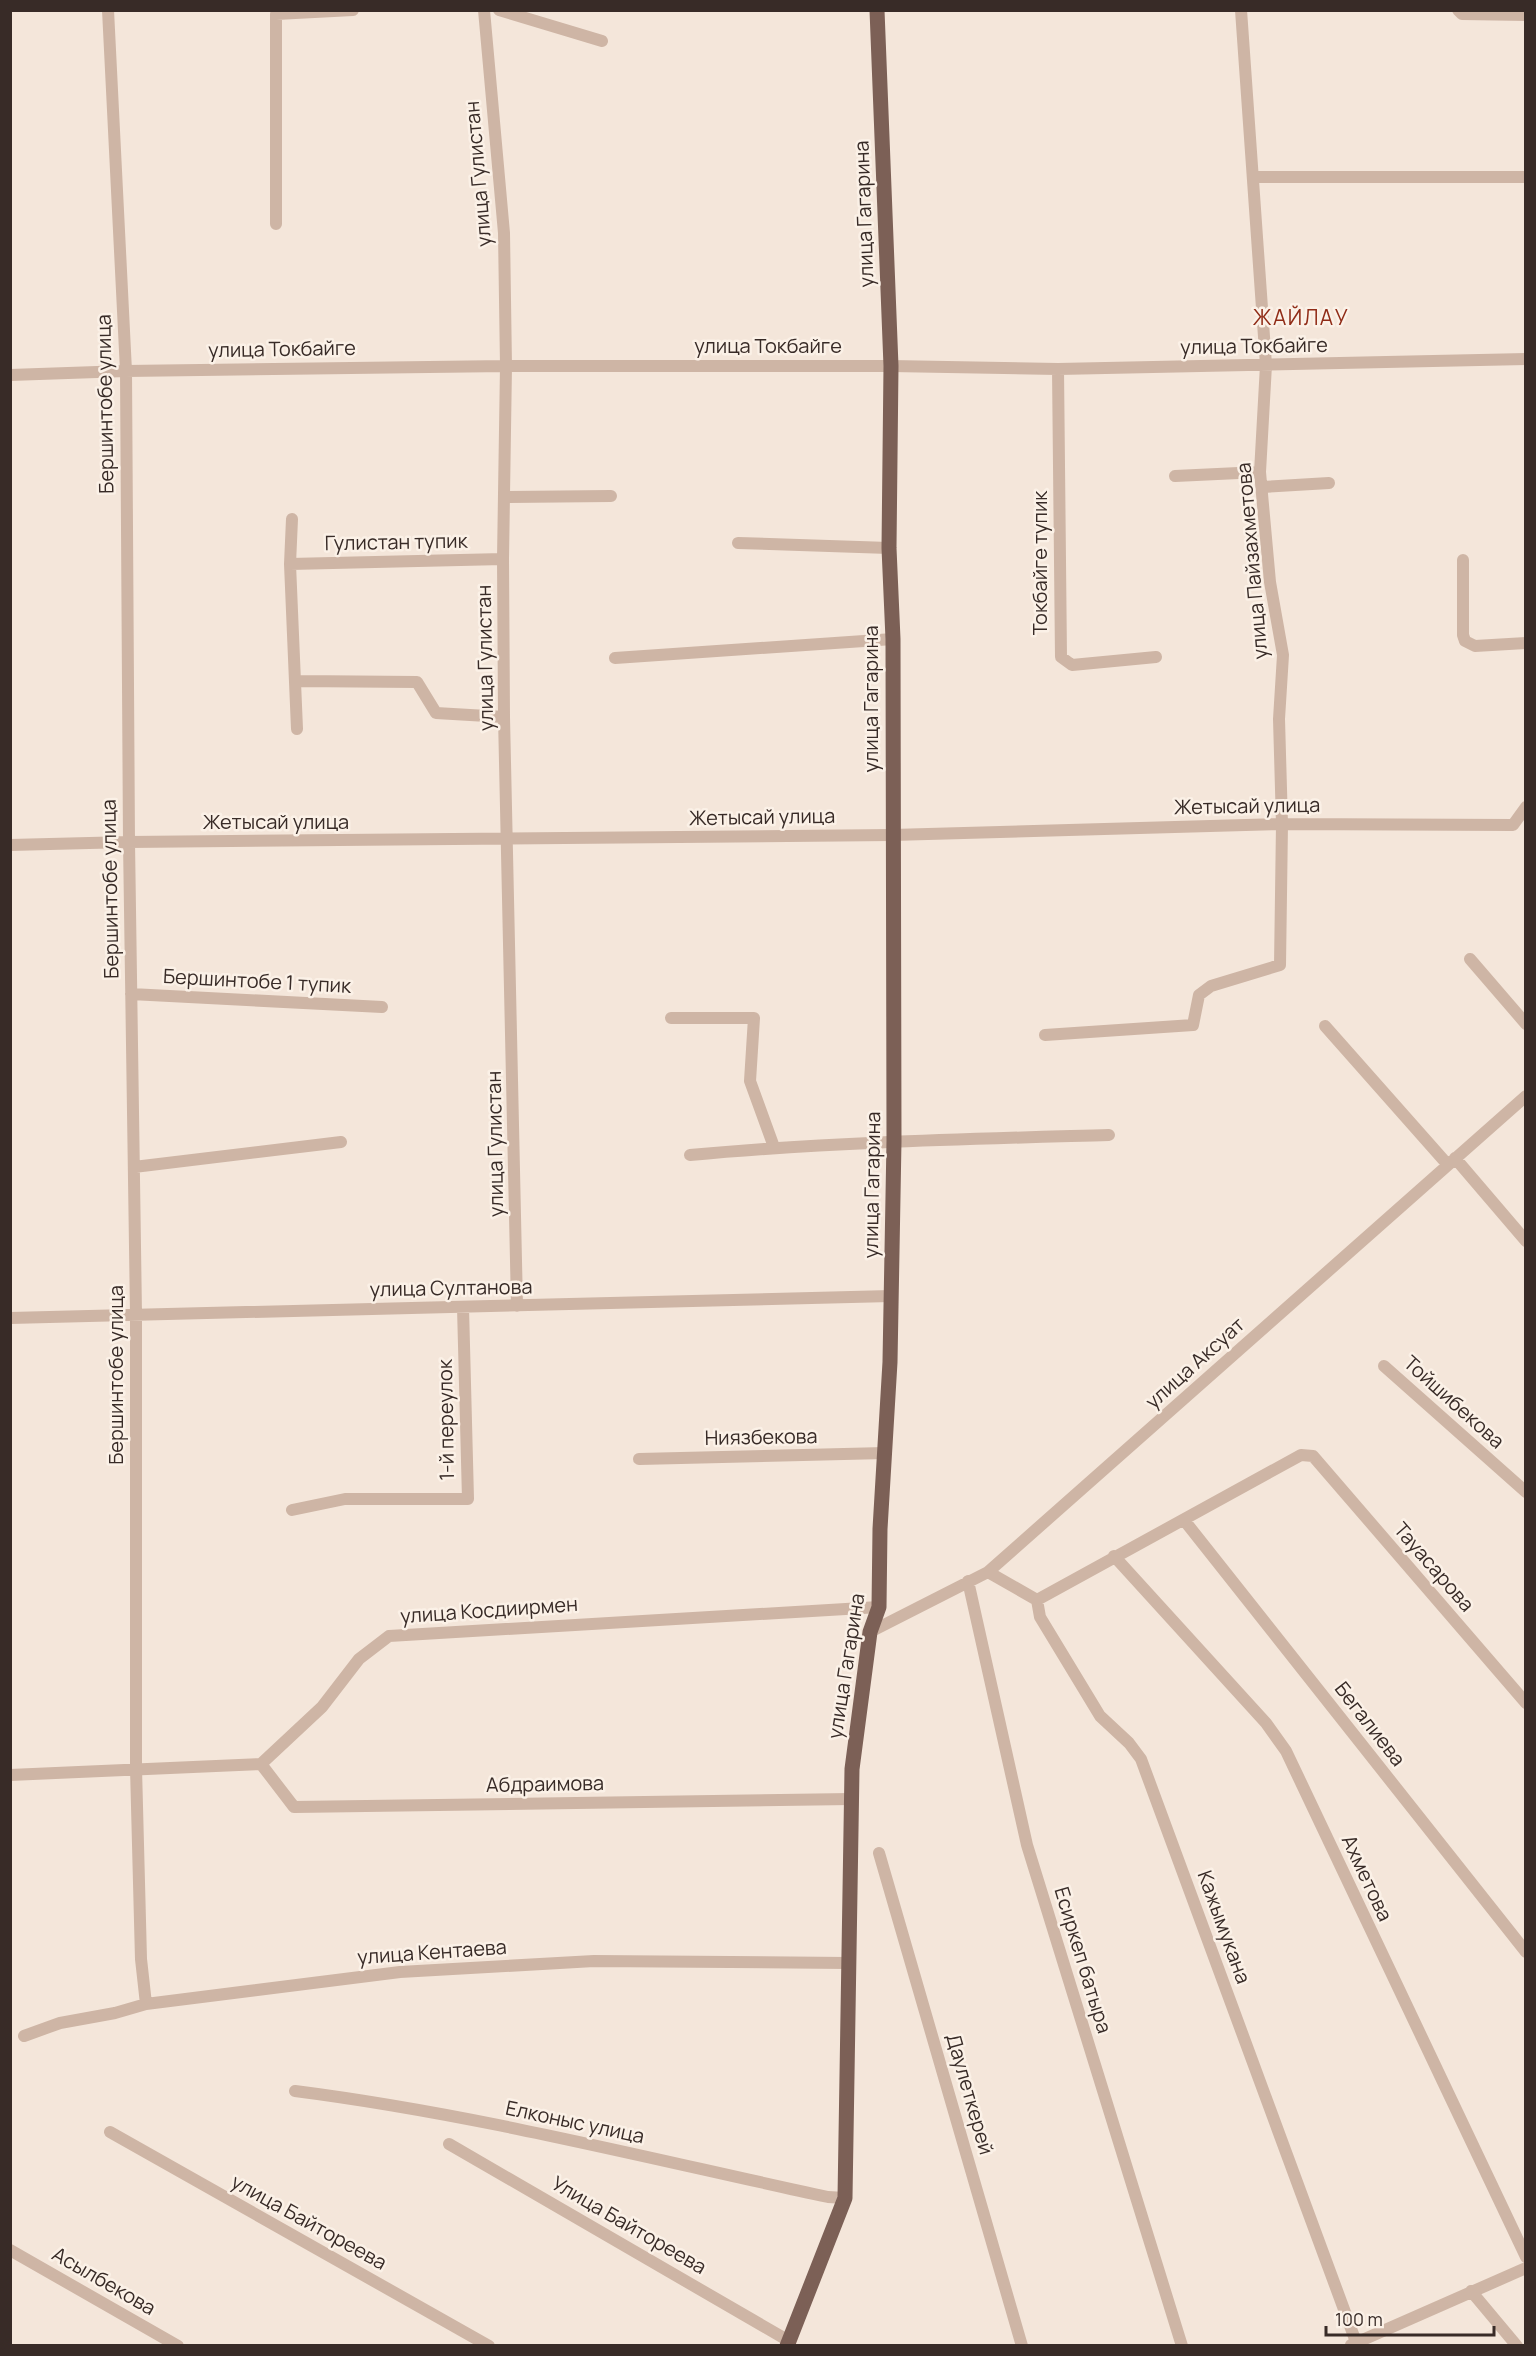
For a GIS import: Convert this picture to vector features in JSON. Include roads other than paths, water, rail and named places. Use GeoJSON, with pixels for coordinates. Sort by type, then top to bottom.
{"type":"FeatureCollection","features":[{"type":"Feature","properties":{"kind":"main road","name":"улица Гагарина"},"geometry":{"type":"LineString","coordinates":[[788,2343],[845,2198],[850,1799],[870,1632],[879,1607],[880,1529],[890,1362],[894,1141],[893,639],[889,548],[891,366],[878,10]]}},
{"type":"Feature","properties":{"kind":"street","name":"Бершинтобе улица"},"geometry":{"type":"LineString","coordinates":[[108,10],[126,371],[129,842],[136,1314],[136,1768],[141,1959],[146,2004]]}},
{"type":"Feature","properties":{"kind":"street"},"geometry":{"type":"LineString","coordinates":[[276,224],[276,14],[353,10]]}},
{"type":"Feature","properties":{"kind":"street","name":"улица Гулистан"},"geometry":{"type":"LineString","coordinates":[[484,10],[504,233],[506,366],[503,559],[504,717],[517,1306]]}},
{"type":"Feature","properties":{"kind":"street"},"geometry":{"type":"LineString","coordinates":[[499,10],[602,41]]}},
{"type":"Feature","properties":{"kind":"street","name":"улица Пайзахметова"},"geometry":{"type":"LineString","coordinates":[[1045,1035],[1193,1025],[1199,995],[1211,986],[1280,965],[1282,824],[1279,719],[1282,655],[1270,582],[1260,472],[1266,365],[1241,10]]}},
{"type":"Feature","properties":{"kind":"street"},"geometry":{"type":"LineString","coordinates":[[1458,10],[1462,14],[1526,15]]}},
{"type":"Feature","properties":{"kind":"street"},"geometry":{"type":"LineString","coordinates":[[1253,177],[1524,177]]}},
{"type":"Feature","properties":{"kind":"street","name":"улица Токбайге"},"geometry":{"type":"LineString","coordinates":[[10,375],[126,371],[506,366],[891,366],[1058,369],[1526,359]]}},
{"type":"Feature","properties":{"kind":"street","name":"Токбайге тупик"},"geometry":{"type":"LineString","coordinates":[[1058,369],[1061,657],[1072,666],[1156,657]]}},
{"type":"Feature","properties":{"kind":"street"},"geometry":{"type":"LineString","coordinates":[[1174,476],[1260,472]]}},
{"type":"Feature","properties":{"kind":"street"},"geometry":{"type":"LineString","coordinates":[[1262,487],[1329,483]]}},
{"type":"Feature","properties":{"kind":"street"},"geometry":{"type":"LineString","coordinates":[[504,497],[611,496]]}},
{"type":"Feature","properties":{"kind":"street"},"geometry":{"type":"LineString","coordinates":[[292,519],[290,564],[297,729]]}},
{"type":"Feature","properties":{"kind":"street"},"geometry":{"type":"LineString","coordinates":[[738,543],[889,548]]}},
{"type":"Feature","properties":{"kind":"street","name":"Гулистан тупик"},"geometry":{"type":"LineString","coordinates":[[290,564],[503,559]]}},
{"type":"Feature","properties":{"kind":"street"},"geometry":{"type":"LineString","coordinates":[[1463,560],[1463,635],[1465,641],[1475,646],[1525,647]]}},
{"type":"Feature","properties":{"kind":"street"},"geometry":{"type":"LineString","coordinates":[[615,658],[893,639]]}},
{"type":"Feature","properties":{"kind":"street"},"geometry":{"type":"LineString","coordinates":[[296,681],[417,682],[436,713],[504,717]]}},
{"type":"Feature","properties":{"kind":"street","name":"Жетысай улица"},"geometry":{"type":"LineString","coordinates":[[10,845],[892,835],[1282,824],[1513,825],[1526,807]]}},
{"type":"Feature","properties":{"kind":"street"},"geometry":{"type":"LineString","coordinates":[[1470,959],[1526,1024]]}},
{"type":"Feature","properties":{"kind":"street","name":"Бершинтобе 1 тупик"},"geometry":{"type":"LineString","coordinates":[[131,994],[382,1007]]}},
{"type":"Feature","properties":{"kind":"street"},"geometry":{"type":"LineString","coordinates":[[671,1018],[753,1018],[750,1081],[774,1147]]}},
{"type":"Feature","properties":{"kind":"street"},"geometry":{"type":"LineString","coordinates":[[1325,1026],[1526,1241]]}},
{"type":"Feature","properties":{"kind":"street","name":"улица Аксуат"},"geometry":{"type":"LineString","coordinates":[[870,1632],[988,1572],[1526,1096]]}},
{"type":"Feature","properties":{"kind":"street"},"geometry":{"type":"LineString","coordinates":[[690,1155],[774,1147],[894,1141],[1109,1135]]}},
{"type":"Feature","properties":{"kind":"street"},"geometry":{"type":"LineString","coordinates":[[134,1167],[341,1142]]}},
{"type":"Feature","properties":{"kind":"street","name":"улица Султанова"},"geometry":{"type":"LineString","coordinates":[[10,1318],[891,1296]]}},
{"type":"Feature","properties":{"kind":"street","name":"1-й переулок"},"geometry":{"type":"LineString","coordinates":[[292,1510],[345,1499],[468,1499],[463,1307]]}},
{"type":"Feature","properties":{"kind":"street","name":"Тойшибекова"},"geometry":{"type":"LineString","coordinates":[[1384,1366],[1526,1492]]}},
{"type":"Feature","properties":{"kind":"street","name":"Ниязбекова"},"geometry":{"type":"LineString","coordinates":[[639,1459],[885,1454]]}},
{"type":"Feature","properties":{"kind":"street","name":"Тауасарова"},"geometry":{"type":"LineString","coordinates":[[1184,1520],[1301,1455],[1313,1456],[1526,1703]]}},
{"type":"Feature","properties":{"kind":"street"},"geometry":{"type":"LineString","coordinates":[[988,1572],[1036,1600],[1184,1520]]}},
{"type":"Feature","properties":{"kind":"street","name":"Бегалиева"},"geometry":{"type":"LineString","coordinates":[[1184,1520],[1526,1952]]}},
{"type":"Feature","properties":{"kind":"street","name":"Ахметова"},"geometry":{"type":"LineString","coordinates":[[1114,1556],[1266,1723],[1286,1751],[1526,2257]]}},
{"type":"Feature","properties":{"kind":"street","name":"Есиркеп батыра"},"geometry":{"type":"LineString","coordinates":[[968,1581],[1027,1845],[1182,2346]]}},
{"type":"Feature","properties":{"kind":"street","name":"Кажымукана"},"geometry":{"type":"LineString","coordinates":[[1036,1600],[1040,1617],[1100,1716],[1129,1743],[1141,1759],[1353,2344]]}},
{"type":"Feature","properties":{"kind":"street","name":"улица Косдиирмен"},"geometry":{"type":"LineString","coordinates":[[261,1764],[322,1707],[359,1659],[389,1636],[879,1607]]}},
{"type":"Feature","properties":{"kind":"street"},"geometry":{"type":"LineString","coordinates":[[10,1775],[261,1764]]}},
{"type":"Feature","properties":{"kind":"street","name":"Абдраимова"},"geometry":{"type":"LineString","coordinates":[[261,1764],[294,1807],[850,1799]]}},
{"type":"Feature","properties":{"kind":"street","name":"Даулеткерей"},"geometry":{"type":"LineString","coordinates":[[879,1853],[1022,2346]]}},
{"type":"Feature","properties":{"kind":"street","name":"улица Кентаева"},"geometry":{"type":"LineString","coordinates":[[24,2036],[60,2023],[115,2013],[146,2004],[400,1972],[594,1960],[848,1963]]}},
{"type":"Feature","properties":{"kind":"street","name":"Елконыс улица"},"geometry":{"type":"LineString","coordinates":[[295,2091],[480,2121],[828,2197],[845,2198]]}},
{"type":"Feature","properties":{"kind":"street","name":"улица Байтореева"},"geometry":{"type":"LineString","coordinates":[[110,2132],[489,2346]]}},
{"type":"Feature","properties":{"kind":"street","name":"Улица Байтореева"},"geometry":{"type":"LineString","coordinates":[[449,2144],[788,2343]]}},
{"type":"Feature","properties":{"kind":"street","name":"Асылбекова"},"geometry":{"type":"LineString","coordinates":[[10,2250],[178,2346]]}},
{"type":"Feature","properties":{"kind":"street"},"geometry":{"type":"LineString","coordinates":[[1353,2344],[1526,2268]]}},
{"type":"Feature","properties":{"kind":"street"},"geometry":{"type":"LineString","coordinates":[[1470,2291],[1517,2346]]}},
{"type":"Feature","properties":{"kind":"district","name":"ЖАЙЛАУ"},"geometry":{"type":"Point","coordinates":[1301,318]}}]}
